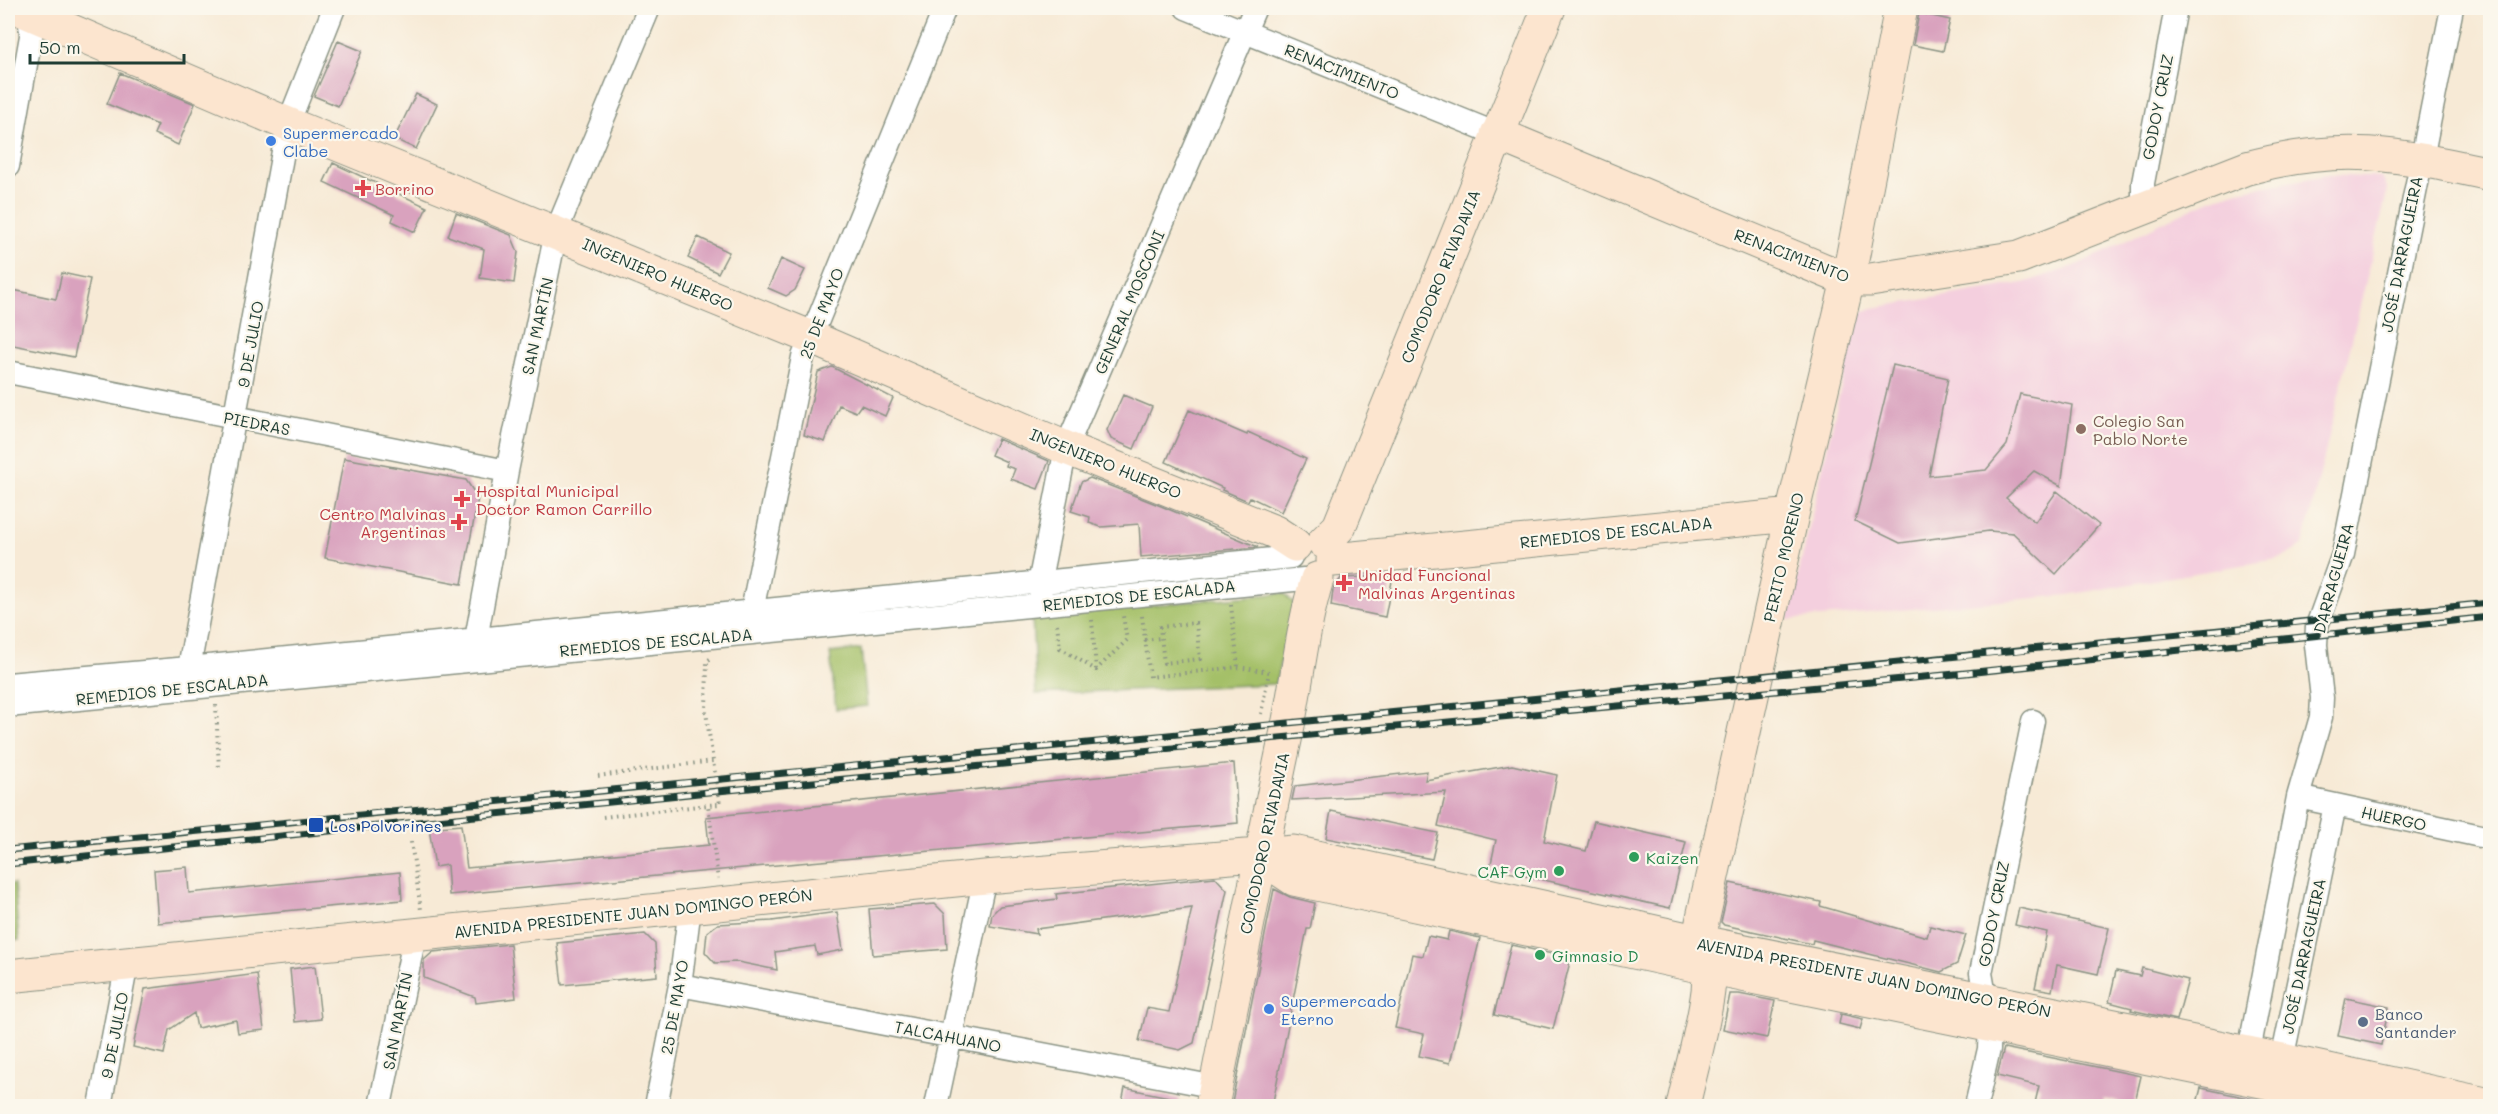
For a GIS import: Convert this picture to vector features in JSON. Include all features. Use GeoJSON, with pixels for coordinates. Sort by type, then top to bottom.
{"type":"FeatureCollection","features":[{"type":"Feature","properties":{"kind":"street","name":"9 DE JULIO"},"geometry":{"type":"LineString","coordinates":[[190,678],[288,123],[334,8]]}},
{"type":"Feature","properties":{"kind":"street","name":"SAN MARTÍN"},"geometry":{"type":"LineString","coordinates":[[477,649],[507,471],[556,232],[649,8]]}},
{"type":"Feature","properties":{"kind":"street","name":"25 DE MAYO"},"geometry":{"type":"LineString","coordinates":[[756,633],[752,611],[803,357],[945,8]]}},
{"type":"Feature","properties":{"kind":"street","name":"RENACIMIENTO"},"geometry":{"type":"LineString","coordinates":[[1186,8],[1848,280],[1870,280],[2008,260],[2247,168],[2278,159],[2349,151],[2420,159],[2490,174]]}},
{"type":"Feature","properties":{"kind":"street","name":"GENERAL MOSCONI"},"geometry":{"type":"LineString","coordinates":[[1046,603],[1066,448],[1255,8]]}},
{"type":"Feature","properties":{"kind":"street","name":"COMODORO RIVADAVIA"},"geometry":{"type":"LineString","coordinates":[[1214,1097],[1259,856],[1286,737],[1305,618],[1311,560],[1339,527],[1550,8]]}},
{"type":"Feature","properties":{"kind":"street","name":"PERITO MORENO"},"geometry":{"type":"LineString","coordinates":[[1683,1107],[1708,990],[1704,955],[1705,910],[1792,514],[1848,280],[1901,8]]}},
{"type":"Feature","properties":{"kind":"street","name":"GODOY CRUZ"},"geometry":{"type":"LineString","coordinates":[[2143,208],[2143,183],[2176,8]]}},
{"type":"Feature","properties":{"kind":"street","name":"JOSÉ DARRAGUEIRA"},"geometry":{"type":"LineString","coordinates":[[2353,501],[2452,8]]}},
{"type":"Feature","properties":{"kind":"street","name":"INGENIERO HUERGO"},"geometry":{"type":"LineString","coordinates":[[25,9],[288,123],[810,337],[1066,448],[1275,532],[1311,560]]}},
{"type":"Feature","properties":{"kind":"street"},"geometry":{"type":"LineString","coordinates":[[8,166],[32,36],[25,9]]}},
{"type":"Feature","properties":{"kind":"street","name":"PIEDRAS"},"geometry":{"type":"LineString","coordinates":[[8,372],[236,420],[507,471]]}},
{"type":"Feature","properties":{"kind":"street","name":"DARRAGUEIRA"},"geometry":{"type":"LineString","coordinates":[[2298,797],[2321,717],[2322,698],[2316,645],[2317,626],[2343,554],[2353,501]]}},
{"type":"Feature","properties":{"kind":"street","name":"REMEDIOS DE ESCALADA"},"geometry":{"type":"LineString","coordinates":[[8,706],[190,678],[477,649],[756,633],[1046,603],[1311,560],[1792,514]]}},
{"type":"Feature","properties":{"kind":"street","name":"REMEDIOS DE ESCALADA"},"geometry":{"type":"LineString","coordinates":[[8,684],[190,678],[216,683],[752,611],[1046,603]]}},
{"type":"Feature","properties":{"kind":"street","name":"GODOY CRUZ"},"geometry":{"type":"LineString","coordinates":[[1976,1107],[1989,1050],[1987,1012],[1981,973],[2033,721]]}},
{"type":"Feature","properties":{"kind":"street","name":"JOSÉ DARRAGUEIRA"},"geometry":{"type":"LineString","coordinates":[[2246,1066],[2298,797]]}},
{"type":"Feature","properties":{"kind":"street","name":"HUERGO"},"geometry":{"type":"LineString","coordinates":[[2298,797],[2490,838]]}},
{"type":"Feature","properties":{"kind":"street","name":"JOSÉ DARRAGUEIRA"},"geometry":{"type":"LineString","coordinates":[[2280,1084],[2335,805]]}},
{"type":"Feature","properties":{"kind":"street","name":"AVENIDA PRESIDENTE JUAN DOMINGO PERÓN"},"geometry":{"type":"LineString","coordinates":[[8,976],[128,963],[419,917],[706,905],[985,877],[1259,856],[1294,879],[1704,955],[2246,1066],[2280,1084],[2384,1107]]}},
{"type":"Feature","properties":{"kind":"street"},"geometry":{"type":"LineString","coordinates":[[936,1107],[985,877]]}},
{"type":"Feature","properties":{"kind":"street","name":"25 DE MAYO"},"geometry":{"type":"LineString","coordinates":[[656,1107],[680,985],[706,905]]}},
{"type":"Feature","properties":{"kind":"street","name":"SAN MARTÍN"},"geometry":{"type":"LineString","coordinates":[[380,1107],[419,917]]}},
{"type":"Feature","properties":{"kind":"street","name":"9 DE JULIO"},"geometry":{"type":"LineString","coordinates":[[100,1107],[128,963]]}},
{"type":"Feature","properties":{"kind":"street","name":"TALCAHUANO"},"geometry":{"type":"LineString","coordinates":[[680,985],[951,1037],[1214,1097]]}},
{"type":"Feature","properties":{"kind":"street","name":"AVENIDA PRESIDENTE JUAN DOMINGO PERÓN"},"geometry":{"type":"LineString","coordinates":[[2280,1084],[2490,1105]]}},
{"type":"Feature","properties":{"kind":"path"},"geometry":{"type":"LineString","coordinates":[[1219,604],[1241,602]]}},
{"type":"Feature","properties":{"kind":"path"},"geometry":{"type":"LineString","coordinates":[[1046,603],[1060,648],[1096,670]]}},
{"type":"Feature","properties":{"kind":"path"},"geometry":{"type":"LineString","coordinates":[[1231,603],[1238,667]]}},
{"type":"Feature","properties":{"kind":"path"},"geometry":{"type":"LineString","coordinates":[[1141,611],[1150,677],[1238,667],[1269,672]]}},
{"type":"Feature","properties":{"kind":"path"},"geometry":{"type":"LineString","coordinates":[[1113,614],[1132,612]]}},
{"type":"Feature","properties":{"kind":"path"},"geometry":{"type":"LineString","coordinates":[[1096,670],[1127,640],[1123,613]]}},
{"type":"Feature","properties":{"kind":"path"},"geometry":{"type":"LineString","coordinates":[[1096,670],[1092,616],[1102,615]]}},
{"type":"Feature","properties":{"kind":"path"},"geometry":{"type":"LineString","coordinates":[[1196,623],[1200,659],[1164,663],[1161,638],[1160,627],[1196,623]]}},
{"type":"Feature","properties":{"kind":"path"},"geometry":{"type":"LineString","coordinates":[[1145,639],[1161,638]]}},
{"type":"Feature","properties":{"kind":"path"},"geometry":{"type":"LineString","coordinates":[[603,817],[720,804],[705,695],[707,661],[717,654]]}},
{"type":"Feature","properties":{"kind":"path"},"geometry":{"type":"LineString","coordinates":[[1259,725],[1272,662]]}},
{"type":"Feature","properties":{"kind":"path"},"geometry":{"type":"LineString","coordinates":[[216,683],[219,770]]}},
{"type":"Feature","properties":{"kind":"path"},"geometry":{"type":"LineString","coordinates":[[598,776],[713,761]]}},
{"type":"Feature","properties":{"kind":"path"},"geometry":{"type":"LineString","coordinates":[[706,905],[708,805]]}},
{"type":"Feature","properties":{"kind":"path"},"geometry":{"type":"LineString","coordinates":[[411,842],[419,917]]}},
{"type":"Feature","properties":{"kind":"shaded area","name":"Colegio San Pablo Norte"},"geometry":{"type":"Polygon","coordinates":[[[2329,175],[2382,178],[2388,189],[2303,545],[2283,558],[2067,595],[1788,620],[1858,313],[1873,308],[2023,283],[2075,266],[2219,197],[2243,190],[2329,175]]]}},
{"type":"Feature","properties":{"kind":"green space"},"geometry":{"type":"Polygon","coordinates":[[[1284,593],[1295,605],[1275,684],[1036,694],[1032,616],[1284,593]]]}},
{"type":"Feature","properties":{"kind":"green space"},"geometry":{"type":"Polygon","coordinates":[[[861,649],[867,706],[836,709],[830,653],[861,649]]]}},
{"type":"Feature","properties":{"kind":"green space"},"geometry":{"type":"Polygon","coordinates":[[[14,884],[19,940],[8,941],[8,885],[14,884]]]}},
{"type":"Feature","properties":{"kind":"building"},"geometry":{"type":"Polygon","coordinates":[[[1919,13],[1950,20],[1943,51],[1913,45],[1919,13]]]}},
{"type":"Feature","properties":{"kind":"building"},"geometry":{"type":"Polygon","coordinates":[[[338,41],[362,51],[338,106],[314,96],[338,41]]]}},
{"type":"Feature","properties":{"kind":"building"},"geometry":{"type":"Polygon","coordinates":[[[120,73],[195,104],[178,145],[154,134],[158,125],[107,104],[120,73]]]}},
{"type":"Feature","properties":{"kind":"building"},"geometry":{"type":"Polygon","coordinates":[[[416,94],[437,104],[416,149],[394,139],[416,94]]]}},
{"type":"Feature","properties":{"kind":"building"},"geometry":{"type":"Polygon","coordinates":[[[333,163],[427,207],[415,232],[392,221],[394,215],[324,182],[333,163]]]}},
{"type":"Feature","properties":{"kind":"building"},"geometry":{"type":"Polygon","coordinates":[[[456,213],[511,235],[518,252],[514,283],[480,278],[484,249],[448,236],[456,213]]]}},
{"type":"Feature","properties":{"kind":"building"},"geometry":{"type":"Polygon","coordinates":[[[698,237],[729,252],[718,273],[688,258],[698,237]]]}},
{"type":"Feature","properties":{"kind":"building"},"geometry":{"type":"Polygon","coordinates":[[[781,259],[805,270],[795,290],[786,296],[768,288],[781,259]]]}},
{"type":"Feature","properties":{"kind":"building"},"geometry":{"type":"Polygon","coordinates":[[[62,273],[90,279],[74,357],[8,344],[8,289],[56,299],[62,273]]]}},
{"type":"Feature","properties":{"kind":"building","name":"Colegio San Pablo Norte"},"geometry":{"type":"Polygon","coordinates":[[[1893,365],[1948,378],[1929,476],[1986,470],[2007,445],[2020,394],[2072,405],[2061,486],[2034,471],[2006,498],[2035,522],[2057,491],[2099,525],[2056,574],[2013,533],[1989,531],[1900,543],[1855,521],[1893,365]]]}},
{"type":"Feature","properties":{"kind":"building"},"geometry":{"type":"Polygon","coordinates":[[[832,367],[893,398],[885,416],[861,405],[856,412],[839,405],[825,442],[804,435],[818,372],[832,367]]]}},
{"type":"Feature","properties":{"kind":"building"},"geometry":{"type":"Polygon","coordinates":[[[1123,395],[1152,407],[1134,449],[1111,439],[1107,430],[1123,395]]]}},
{"type":"Feature","properties":{"kind":"building"},"geometry":{"type":"Polygon","coordinates":[[[1189,410],[1247,435],[1248,432],[1306,459],[1281,512],[1250,497],[1248,501],[1222,490],[1223,488],[1166,462],[1189,410]]]}},
{"type":"Feature","properties":{"kind":"building"},"geometry":{"type":"Polygon","coordinates":[[[998,439],[1049,461],[1038,489],[1011,479],[1015,469],[1006,466],[1007,462],[991,455],[998,439]]]}},
{"type":"Feature","properties":{"kind":"building"},"geometry":{"type":"Polygon","coordinates":[[[344,458],[466,480],[478,498],[462,584],[325,558],[344,458]]]}},
{"type":"Feature","properties":{"kind":"building"},"geometry":{"type":"Polygon","coordinates":[[[1090,478],[1258,547],[1141,557],[1139,524],[1101,527],[1089,523],[1090,517],[1071,511],[1081,482],[1090,478]]]}},
{"type":"Feature","properties":{"kind":"building"},"geometry":{"type":"Polygon","coordinates":[[[1393,576],[1385,617],[1331,606],[1333,590],[1341,578],[1393,576]]]}},
{"type":"Feature","properties":{"kind":"building"},"geometry":{"type":"Polygon","coordinates":[[[1234,763],[1238,823],[449,895],[447,865],[435,867],[429,828],[461,825],[467,868],[709,845],[706,817],[1234,763]]]}},
{"type":"Feature","properties":{"kind":"building"},"geometry":{"type":"Polygon","coordinates":[[[1512,765],[1557,775],[1544,841],[1586,851],[1594,821],[1686,842],[1670,908],[1490,868],[1496,840],[1438,826],[1446,792],[1292,800],[1295,786],[1427,771],[1425,780],[1512,765]]]}},
{"type":"Feature","properties":{"kind":"building"},"geometry":{"type":"Polygon","coordinates":[[[1331,811],[1438,833],[1432,859],[1326,838],[1331,811]]]}},
{"type":"Feature","properties":{"kind":"building"},"geometry":{"type":"Polygon","coordinates":[[[187,867],[189,893],[400,872],[402,900],[158,923],[154,870],[187,867]]]}},
{"type":"Feature","properties":{"kind":"building"},"geometry":{"type":"Polygon","coordinates":[[[1215,877],[1227,890],[1194,1043],[1180,1050],[1139,1041],[1147,1008],[1169,1012],[1192,908],[1036,929],[1037,934],[990,926],[992,914],[1000,906],[1057,899],[1056,894],[1215,877]]]}},
{"type":"Feature","properties":{"kind":"building"},"geometry":{"type":"Polygon","coordinates":[[[1730,883],[1821,902],[1820,906],[1927,937],[1930,926],[1966,935],[1957,964],[1941,972],[1813,940],[1812,944],[1724,925],[1721,922],[1730,883]]]}},
{"type":"Feature","properties":{"kind":"building"},"geometry":{"type":"Polygon","coordinates":[[[1274,889],[1290,897],[1315,903],[1310,929],[1307,929],[1272,1107],[1231,1107],[1274,889]]]}},
{"type":"Feature","properties":{"kind":"building"},"geometry":{"type":"Polygon","coordinates":[[[935,904],[945,914],[947,949],[873,955],[869,909],[935,904]]]}},
{"type":"Feature","properties":{"kind":"building"},"geometry":{"type":"Polygon","coordinates":[[[2019,908],[2109,928],[2098,974],[2057,965],[2052,991],[2035,988],[2047,932],[2015,925],[2019,908]]]}},
{"type":"Feature","properties":{"kind":"building"},"geometry":{"type":"Polygon","coordinates":[[[837,912],[843,950],[817,955],[815,946],[775,952],[777,970],[738,962],[715,963],[705,952],[707,932],[718,924],[772,921],[837,912]]]}},
{"type":"Feature","properties":{"kind":"building"},"geometry":{"type":"Polygon","coordinates":[[[1449,931],[1480,938],[1450,1063],[1419,1056],[1424,1034],[1395,1028],[1412,954],[1423,956],[1428,936],[1447,940],[1449,931]]]}},
{"type":"Feature","properties":{"kind":"building"},"geometry":{"type":"Polygon","coordinates":[[[645,934],[655,944],[657,976],[562,985],[557,943],[645,934]]]}},
{"type":"Feature","properties":{"kind":"building"},"geometry":{"type":"Polygon","coordinates":[[[510,944],[516,998],[476,1003],[475,997],[424,978],[424,960],[433,952],[510,944]]]}},
{"type":"Feature","properties":{"kind":"building"},"geometry":{"type":"Polygon","coordinates":[[[1511,945],[1571,958],[1553,1029],[1494,1015],[1511,945]]]}},
{"type":"Feature","properties":{"kind":"building"},"geometry":{"type":"Polygon","coordinates":[[[315,966],[321,1019],[295,1022],[290,969],[315,966]]]}},
{"type":"Feature","properties":{"kind":"building"},"geometry":{"type":"Polygon","coordinates":[[[2142,968],[2188,980],[2177,1020],[2131,1010],[2132,1008],[2109,1002],[2116,971],[2140,976],[2142,968]]]}},
{"type":"Feature","properties":{"kind":"building"},"geometry":{"type":"Polygon","coordinates":[[[257,974],[264,1030],[238,1033],[236,1020],[197,1028],[194,1013],[169,1030],[164,1054],[133,1047],[145,989],[257,974]]]}},
{"type":"Feature","properties":{"kind":"building"},"geometry":{"type":"Polygon","coordinates":[[[1730,994],[1775,1001],[1767,1038],[1723,1029],[1730,994]]]}},
{"type":"Feature","properties":{"kind":"building","name":"Banco Santander"},"geometry":{"type":"Polygon","coordinates":[[[2346,998],[2389,1007],[2381,1045],[2338,1036],[2346,998]]]}},
{"type":"Feature","properties":{"kind":"building"},"geometry":{"type":"Polygon","coordinates":[[[1841,1014],[1863,1019],[1860,1029],[1839,1024],[1841,1014]]]}},
{"type":"Feature","properties":{"kind":"building"},"geometry":{"type":"Polygon","coordinates":[[[2004,1048],[2141,1076],[2134,1106],[2104,1099],[2102,1107],[2034,1107],[2039,1086],[1997,1076],[2004,1048]]]}},
{"type":"Feature","properties":{"kind":"building"},"geometry":{"type":"Polygon","coordinates":[[[1125,1088],[1179,1099],[1178,1107],[1121,1107],[1125,1088]]]}},
{"type":"Feature","properties":{"kind":"building"},"geometry":{"type":"Polygon","coordinates":[[[2201,1088],[2263,1101],[2263,1107],[2196,1107],[2201,1088]]]}},
{"type":"Feature","properties":{"kind":"railway"},"geometry":{"type":"LineString","coordinates":[[8,850],[2490,603]]}},
{"type":"Feature","properties":{"kind":"railway"},"geometry":{"type":"LineString","coordinates":[[8,864],[718,791],[1966,673],[2490,617]]}},
{"type":"Feature","properties":{"kind":"place","name":"Supermercado Clabe"},"geometry":{"type":"Point","coordinates":[271,141]}},
{"type":"Feature","properties":{"kind":"place","name":"Borrino"},"geometry":{"type":"Point","coordinates":[363,188]}},
{"type":"Feature","properties":{"kind":"place","name":"Colegio San Pablo Norte"},"geometry":{"type":"Point","coordinates":[2081,429]}},
{"type":"Feature","properties":{"kind":"place","name":"Hospital Municipal Doctor Ramon Carrillo"},"geometry":{"type":"Point","coordinates":[462,499]}},
{"type":"Feature","properties":{"kind":"place","name":"Centro Malvinas Argentinas"},"geometry":{"type":"Point","coordinates":[459,522]}},
{"type":"Feature","properties":{"kind":"place","name":"Unidad Funcional Malvinas Argentinas"},"geometry":{"type":"Point","coordinates":[1344,583]}},
{"type":"Feature","properties":{"kind":"place","name":"Los Polvorines"},"geometry":{"type":"Point","coordinates":[316,825]}},
{"type":"Feature","properties":{"kind":"place","name":"Kaizen"},"geometry":{"type":"Point","coordinates":[1634,857]}},
{"type":"Feature","properties":{"kind":"place","name":"CAF Gym"},"geometry":{"type":"Point","coordinates":[1559,871]}},
{"type":"Feature","properties":{"kind":"place","name":"Gimnasio D"},"geometry":{"type":"Point","coordinates":[1540,955]}},
{"type":"Feature","properties":{"kind":"place","name":"Supermercado Eterno"},"geometry":{"type":"Point","coordinates":[1269,1009]}},
{"type":"Feature","properties":{"kind":"place","name":"Banco Santander"},"geometry":{"type":"Point","coordinates":[2363,1022]}}]}
